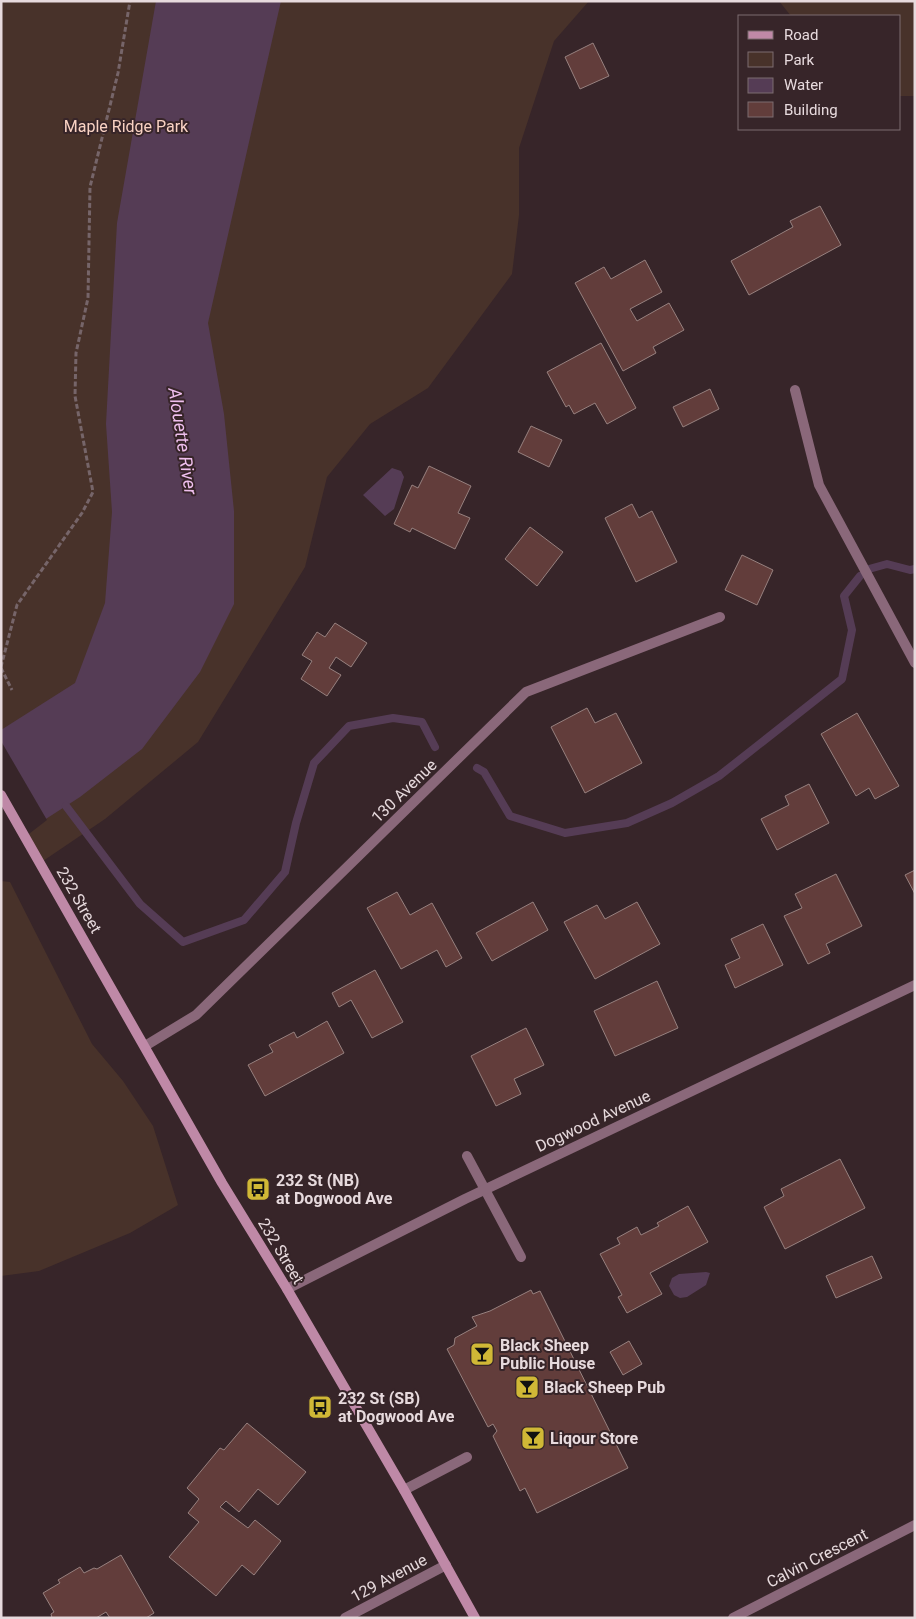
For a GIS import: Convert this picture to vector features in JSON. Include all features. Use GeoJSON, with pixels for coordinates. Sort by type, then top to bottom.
{"type":"FeatureCollection","features":[{"type":"Feature","properties":{"kind":"main road","name":"232 Street"},"geometry":{"type":"LineString","coordinates":[[1,795],[58,892],[222,1183],[287,1289],[404,1490],[475,1618]]}},
{"type":"Feature","properties":{"kind":"street"},"geometry":{"type":"LineString","coordinates":[[795,390],[819,485],[915,663]]}},
{"type":"Feature","properties":{"kind":"street","name":"130 Avenue"},"geometry":{"type":"LineString","coordinates":[[145,1046],[196,1015],[526,692],[720,617]]}},
{"type":"Feature","properties":{"kind":"street","name":"Dogwood Avenue"},"geometry":{"type":"LineString","coordinates":[[287,1289],[485,1190],[915,985]]}},
{"type":"Feature","properties":{"kind":"street"},"geometry":{"type":"LineString","coordinates":[[467,1156],[521,1257]]}},
{"type":"Feature","properties":{"kind":"street"},"geometry":{"type":"LineString","coordinates":[[404,1490],[467,1457]]}},
{"type":"Feature","properties":{"kind":"street","name":"Calvin Crescent"},"geometry":{"type":"LineString","coordinates":[[734,1618],[915,1525]]}},
{"type":"Feature","properties":{"kind":"street","name":"129 Avenue"},"geometry":{"type":"LineString","coordinates":[[345,1618],[446,1565]]}},
{"type":"Feature","properties":{"kind":"path"},"geometry":{"type":"LineString","coordinates":[[12,690],[1,668],[17,605],[82,513],[93,492],[75,396],[76,353],[88,298],[90,187],[118,73],[130,1]]}},
{"type":"Feature","properties":{"kind":"green space","name":"Maple Ridge Park"},"geometry":{"type":"Polygon","coordinates":[[[1,1],[589,1],[554,41],[519,148],[519,215],[512,274],[428,388],[370,424],[327,477],[305,567],[198,742],[105,819],[43,861],[26,831],[50,815],[1,737],[1,1]]]}},
{"type":"Feature","properties":{"kind":"green space"},"geometry":{"type":"Polygon","coordinates":[[[779,1],[915,1],[915,96],[901,96],[901,15],[790,15],[779,1]]]}},
{"type":"Feature","properties":{"kind":"green space"},"geometry":{"type":"Polygon","coordinates":[[[1,881],[10,882],[92,1044],[123,1081],[153,1126],[178,1205],[130,1233],[39,1271],[1,1276],[1,881]]]}},
{"type":"Feature","properties":{"kind":"water","name":"Alouette River"},"geometry":{"type":"Polygon","coordinates":[[[156,1],[281,1],[208,323],[224,414],[234,511],[234,604],[200,672],[142,749],[80,797],[24,833],[1,852],[1,730],[75,683],[105,603],[112,512],[106,424],[117,223],[156,1]]]}},
{"type":"Feature","properties":{"kind":"water"},"geometry":{"type":"Polygon","coordinates":[[[392,468],[401,471],[404,477],[394,509],[385,516],[363,495],[392,468]]]}},
{"type":"Feature","properties":{"kind":"water"},"geometry":{"type":"Polygon","coordinates":[[[710,1273],[706,1285],[687,1297],[680,1298],[674,1295],[669,1286],[672,1278],[679,1274],[710,1273]]]}},
{"type":"Feature","properties":{"kind":"pier"},"geometry":{"type":"Polygon","coordinates":[[[1,741],[47,820],[3,854],[1,850],[1,741]]]}},
{"type":"Feature","properties":{"kind":"building"},"geometry":{"type":"Polygon","coordinates":[[[593,43],[609,76],[580,89],[565,57],[593,43]]]}},
{"type":"Feature","properties":{"kind":"building"},"geometry":{"type":"Polygon","coordinates":[[[820,206],[841,245],[749,295],[731,261],[793,227],[790,221],[820,206]]]}},
{"type":"Feature","properties":{"kind":"building"},"geometry":{"type":"Polygon","coordinates":[[[645,260],[662,292],[630,309],[637,321],[669,303],[684,330],[653,347],[656,353],[623,371],[575,283],[604,267],[611,279],[645,260]]]}},
{"type":"Feature","properties":{"kind":"building"},"geometry":{"type":"Polygon","coordinates":[[[601,343],[636,408],[607,424],[595,403],[574,414],[569,405],[566,407],[547,372],[601,343]]]}},
{"type":"Feature","properties":{"kind":"building"},"geometry":{"type":"Polygon","coordinates":[[[710,389],[719,409],[683,427],[673,407],[710,389]]]}},
{"type":"Feature","properties":{"kind":"building"},"geometry":{"type":"Polygon","coordinates":[[[531,426],[562,440],[549,467],[518,452],[531,426]]]}},
{"type":"Feature","properties":{"kind":"building"},"geometry":{"type":"Polygon","coordinates":[[[429,466],[471,486],[458,513],[470,518],[455,549],[412,528],[410,532],[394,524],[412,485],[418,488],[429,466]]]}},
{"type":"Feature","properties":{"kind":"building"},"geometry":{"type":"Polygon","coordinates":[[[632,504],[639,518],[652,511],[677,562],[636,582],[605,518],[632,504]]]}},
{"type":"Feature","properties":{"kind":"building"},"geometry":{"type":"Polygon","coordinates":[[[530,527],[563,552],[537,586],[505,559],[530,527]]]}},
{"type":"Feature","properties":{"kind":"building"},"geometry":{"type":"Polygon","coordinates":[[[742,555],[773,570],[757,605],[725,590],[742,555]]]}},
{"type":"Feature","properties":{"kind":"building"},"geometry":{"type":"Polygon","coordinates":[[[335,623],[367,643],[351,667],[336,657],[329,668],[341,675],[327,696],[301,679],[312,661],[302,655],[317,632],[325,637],[335,623]]]}},
{"type":"Feature","properties":{"kind":"building"},"geometry":{"type":"Polygon","coordinates":[[[587,708],[595,723],[616,713],[642,763],[585,793],[551,727],[587,708]]]}},
{"type":"Feature","properties":{"kind":"building"},"geometry":{"type":"Polygon","coordinates":[[[857,713],[899,786],[875,799],[869,788],[856,796],[821,734],[857,713]]]}},
{"type":"Feature","properties":{"kind":"building"},"geometry":{"type":"Polygon","coordinates":[[[809,784],[829,823],[777,850],[761,819],[789,805],[785,796],[809,784]]]}},
{"type":"Feature","properties":{"kind":"building"},"geometry":{"type":"Polygon","coordinates":[[[915,870],[915,894],[905,875],[915,870]]]}},
{"type":"Feature","properties":{"kind":"building"},"geometry":{"type":"Polygon","coordinates":[[[836,874],[862,926],[826,944],[830,953],[808,964],[784,916],[802,908],[795,894],[836,874]]]}},
{"type":"Feature","properties":{"kind":"building"},"geometry":{"type":"Polygon","coordinates":[[[397,892],[410,915],[432,903],[462,958],[446,967],[437,950],[401,969],[367,908],[397,892]]]}},
{"type":"Feature","properties":{"kind":"building"},"geometry":{"type":"Polygon","coordinates":[[[533,902],[548,930],[492,961],[476,933],[533,902]]]}},
{"type":"Feature","properties":{"kind":"building"},"geometry":{"type":"Polygon","coordinates":[[[637,902],[660,944],[595,979],[564,922],[597,905],[605,919],[637,902]]]}},
{"type":"Feature","properties":{"kind":"building"},"geometry":{"type":"Polygon","coordinates":[[[763,924],[783,965],[735,988],[725,965],[740,958],[731,939],[763,924]]]}},
{"type":"Feature","properties":{"kind":"building"},"geometry":{"type":"Polygon","coordinates":[[[375,970],[403,1022],[372,1038],[351,1000],[339,1007],[332,993],[375,970]]]}},
{"type":"Feature","properties":{"kind":"building"},"geometry":{"type":"Polygon","coordinates":[[[657,981],[678,1028],[615,1056],[594,1011],[657,981]]]}},
{"type":"Feature","properties":{"kind":"building"},"geometry":{"type":"Polygon","coordinates":[[[327,1021],[344,1053],[265,1096],[248,1065],[273,1052],[269,1045],[294,1032],[297,1038],[327,1021]]]}},
{"type":"Feature","properties":{"kind":"building"},"geometry":{"type":"Polygon","coordinates":[[[526,1028],[544,1065],[514,1079],[521,1094],[496,1106],[471,1056],[526,1028]]]}},
{"type":"Feature","properties":{"kind":"building"},"geometry":{"type":"Polygon","coordinates":[[[840,1159],[865,1208],[785,1249],[764,1207],[784,1196],[781,1189],[840,1159]]]}},
{"type":"Feature","properties":{"kind":"building"},"geometry":{"type":"Polygon","coordinates":[[[688,1206],[708,1242],[650,1273],[662,1294],[627,1313],[618,1297],[622,1295],[600,1254],[620,1244],[617,1238],[637,1227],[641,1235],[659,1226],[657,1223],[688,1206]]]}},
{"type":"Feature","properties":{"kind":"building"},"geometry":{"type":"Polygon","coordinates":[[[872,1256],[882,1278],[836,1298],[826,1276],[872,1256]]]}},
{"type":"Feature","properties":{"kind":"building","name":"Black Sheep Pub"},"geometry":{"type":"Polygon","coordinates":[[[531,1290],[533,1294],[540,1291],[628,1468],[537,1513],[525,1488],[520,1491],[493,1436],[497,1431],[493,1424],[488,1427],[447,1349],[454,1345],[455,1338],[477,1326],[472,1317],[490,1311],[531,1290]]]}},
{"type":"Feature","properties":{"kind":"building"},"geometry":{"type":"Polygon","coordinates":[[[629,1341],[642,1364],[623,1375],[610,1352],[629,1341]]]}},
{"type":"Feature","properties":{"kind":"building"},"geometry":{"type":"Polygon","coordinates":[[[247,1423],[306,1472],[278,1505],[258,1489],[239,1512],[226,1501],[220,1507],[248,1528],[255,1520],[281,1541],[254,1575],[242,1565],[216,1596],[169,1557],[199,1522],[188,1513],[199,1499],[187,1488],[220,1448],[224,1450],[247,1423]]]}},
{"type":"Feature","properties":{"kind":"building"},"geometry":{"type":"Polygon","coordinates":[[[121,1555],[154,1613],[146,1618],[110,1618],[106,1612],[96,1618],[52,1618],[51,1614],[54,1612],[43,1593],[60,1583],[58,1580],[80,1567],[84,1573],[94,1568],[97,1569],[121,1555]]]}},
{"type":"Feature","properties":{"kind":"waterway"},"geometry":{"type":"LineString","coordinates":[[869,569],[887,564],[910,570],[915,569]]}},
{"type":"Feature","properties":{"kind":"waterway"},"geometry":{"type":"LineString","coordinates":[[477,768],[484,772],[510,816],[565,833],[627,823],[672,803],[719,776],[842,679],[852,630],[844,596],[860,576]]}},
{"type":"Feature","properties":{"kind":"waterway"},"geometry":{"type":"LineString","coordinates":[[66,806],[140,904],[183,942],[244,920],[285,872],[296,823],[314,763],[349,726],[393,718],[422,722],[435,747]]}},
{"type":"Feature","properties":{"kind":"place","name":"232 St (NB) at Dogwood Ave"},"geometry":{"type":"Point","coordinates":[258,1189]}},
{"type":"Feature","properties":{"kind":"place","name":"Black Sheep Public House"},"geometry":{"type":"Point","coordinates":[482,1354]}},
{"type":"Feature","properties":{"kind":"place","name":"Black Sheep Pub"},"geometry":{"type":"Point","coordinates":[527,1387]}},
{"type":"Feature","properties":{"kind":"place","name":"232 St (SB) at Dogwood Ave"},"geometry":{"type":"Point","coordinates":[320,1407]}},
{"type":"Feature","properties":{"kind":"place","name":"Liqour Store"},"geometry":{"type":"Point","coordinates":[533,1438]}}]}
